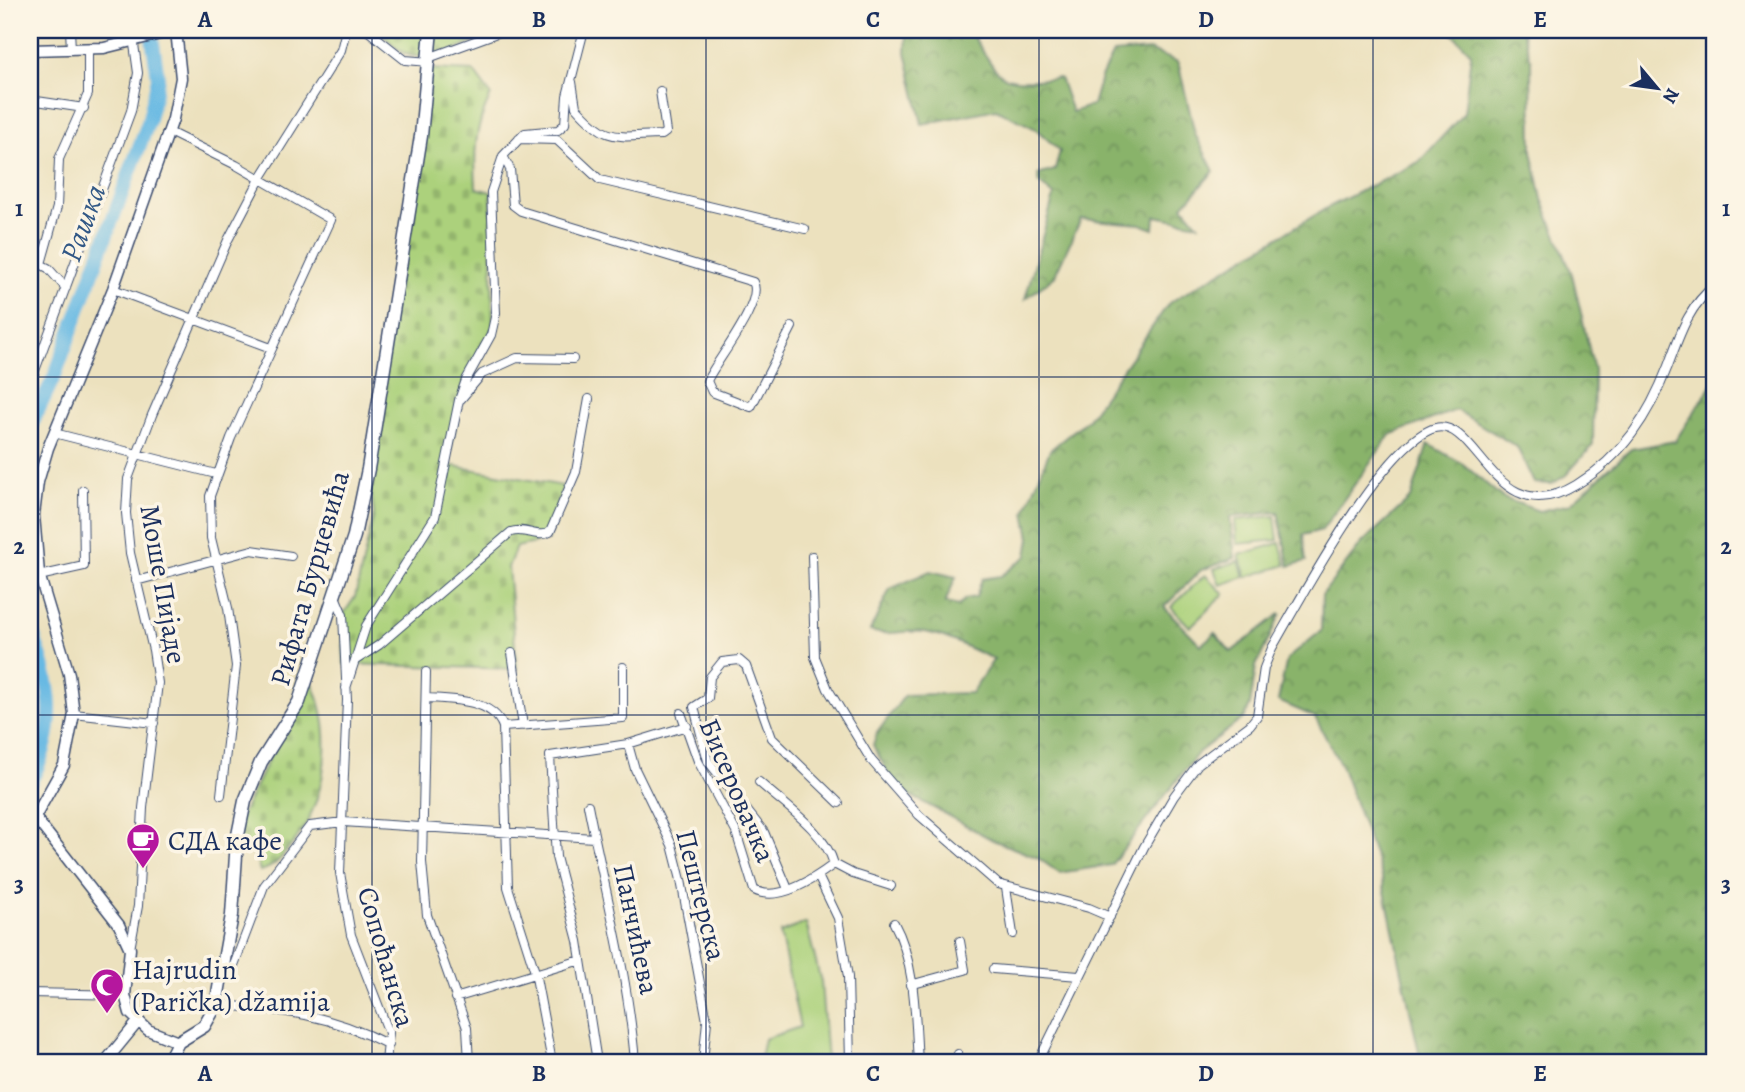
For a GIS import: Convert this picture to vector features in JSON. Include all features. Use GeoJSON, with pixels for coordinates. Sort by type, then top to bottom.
{"type":"FeatureCollection","features":[{"type":"Feature","properties":{"kind":"main road","name":"Рифата Бурџевића"},"geometry":{"type":"LineString","coordinates":[[178,1042],[204,1026],[216,1005],[234,904],[239,825],[245,801],[261,762],[299,702],[354,536],[368,469],[430,60],[431,30]]}},
{"type":"Feature","properties":{"kind":"main road"},"geometry":{"type":"LineString","coordinates":[[168,1062],[178,1042]]}},
{"type":"Feature","properties":{"kind":"street"},"geometry":{"type":"LineString","coordinates":[[70,30],[71,49]]}},
{"type":"Feature","properties":{"kind":"street"},"geometry":{"type":"LineString","coordinates":[[30,50],[113,47],[135,36],[175,30],[180,87],[169,132],[113,289],[40,470],[35,502],[34,540],[39,576],[69,674],[74,714],[64,765],[32,818],[115,920],[130,948],[125,995],[128,1009],[137,1023],[156,1035],[178,1042]]}},
{"type":"Feature","properties":{"kind":"street","name":"Моше Пијаде"},"geometry":{"type":"LineString","coordinates":[[130,948],[138,906],[143,808],[158,682],[128,540],[125,501],[136,452],[228,240],[260,179],[341,50],[346,30]]}},
{"type":"Feature","properties":{"kind":"street"},"geometry":{"type":"LineString","coordinates":[[367,30],[405,60],[430,60],[505,30]]}},
{"type":"Feature","properties":{"kind":"street"},"geometry":{"type":"LineString","coordinates":[[346,688],[366,626],[435,517],[459,400],[466,380],[487,343],[496,313],[491,192],[503,156],[519,139],[534,131],[558,130],[563,126],[584,30]]}},
{"type":"Feature","properties":{"kind":"street"},"geometry":{"type":"LineString","coordinates":[[30,384],[134,101],[138,73],[135,36]]}},
{"type":"Feature","properties":{"kind":"street"},"geometry":{"type":"LineString","coordinates":[[41,264],[57,207],[59,159],[84,108],[90,76],[88,49]]}},
{"type":"Feature","properties":{"kind":"street"},"geometry":{"type":"LineString","coordinates":[[572,79],[578,109],[585,113],[596,129],[620,138],[662,135],[666,132],[660,91]]}},
{"type":"Feature","properties":{"kind":"street"},"geometry":{"type":"LineString","coordinates":[[30,100],[84,108]]}},
{"type":"Feature","properties":{"kind":"street"},"geometry":{"type":"LineString","coordinates":[[169,132],[219,156],[328,216],[331,223],[271,348],[216,474],[209,515],[215,558],[228,608],[236,666],[221,795]]}},
{"type":"Feature","properties":{"kind":"street"},"geometry":{"type":"LineString","coordinates":[[519,139],[557,140],[600,180],[805,229]]}},
{"type":"Feature","properties":{"kind":"street"},"geometry":{"type":"LineString","coordinates":[[503,156],[510,169],[513,205],[522,211],[753,282],[755,294],[729,349],[706,381],[712,391],[751,407],[792,327]]}},
{"type":"Feature","properties":{"kind":"street"},"geometry":{"type":"LineString","coordinates":[[30,260],[41,264],[66,288]]}},
{"type":"Feature","properties":{"kind":"street"},"geometry":{"type":"LineString","coordinates":[[1038,1062],[1144,847],[1174,796],[1198,764],[1250,725],[1256,716],[1264,668],[1272,648],[1358,502],[1419,435],[1437,427],[1447,429],[1464,439],[1487,468],[1527,496],[1554,496],[1597,471],[1636,431],[1652,402],[1689,313],[1715,285]]}},
{"type":"Feature","properties":{"kind":"street"},"geometry":{"type":"LineString","coordinates":[[113,289],[271,348]]}},
{"type":"Feature","properties":{"kind":"street"},"geometry":{"type":"LineString","coordinates":[[459,400],[482,374],[517,358],[573,359]]}},
{"type":"Feature","properties":{"kind":"street"},"geometry":{"type":"LineString","coordinates":[[356,660],[379,645],[511,532],[521,530],[542,535],[550,532],[576,472],[589,399]]}},
{"type":"Feature","properties":{"kind":"street"},"geometry":{"type":"LineString","coordinates":[[54,433],[136,452]]}},
{"type":"Feature","properties":{"kind":"street","name":"Моше Пијаде"},"geometry":{"type":"LineString","coordinates":[[136,452],[216,474]]}},
{"type":"Feature","properties":{"kind":"street"},"geometry":{"type":"LineString","coordinates":[[39,576],[83,566],[83,490]]}},
{"type":"Feature","properties":{"kind":"street"},"geometry":{"type":"LineString","coordinates":[[136,581],[215,558],[258,549],[291,556]]}},
{"type":"Feature","properties":{"kind":"street"},"geometry":{"type":"LineString","coordinates":[[812,556],[815,657],[828,689],[871,760],[919,815],[1006,888],[1089,908],[1111,917]]}},
{"type":"Feature","properties":{"kind":"street","name":"Сопоћанска"},"geometry":{"type":"LineString","coordinates":[[335,597],[342,615],[346,688],[340,873],[349,925],[363,972],[387,1025],[389,1045],[386,1062]]}},
{"type":"Feature","properties":{"kind":"street"},"geometry":{"type":"LineString","coordinates":[[512,653],[523,726]]}},
{"type":"Feature","properties":{"kind":"street","name":"Бисеровачка"},"geometry":{"type":"LineString","coordinates":[[788,889],[764,832],[708,761],[694,707],[708,698],[710,677],[722,662],[739,660],[746,666],[772,738],[839,803]]}},
{"type":"Feature","properties":{"kind":"street"},"geometry":{"type":"LineString","coordinates":[[503,727],[623,718],[623,667]]}},
{"type":"Feature","properties":{"kind":"street"},"geometry":{"type":"LineString","coordinates":[[426,672],[422,829],[427,915],[467,1028],[469,1062]]}},
{"type":"Feature","properties":{"kind":"street"},"geometry":{"type":"LineString","coordinates":[[426,698],[464,700],[495,713],[503,727],[508,887],[535,972],[552,1062]]}},
{"type":"Feature","properties":{"kind":"street","name":"Бисеровачка"},"geometry":{"type":"LineString","coordinates":[[681,713],[698,761],[736,832],[754,890],[769,895],[818,876],[834,864],[831,852],[824,844],[759,782]]}},
{"type":"Feature","properties":{"kind":"street"},"geometry":{"type":"LineString","coordinates":[[74,714],[154,723]]}},
{"type":"Feature","properties":{"kind":"street"},"geometry":{"type":"LineString","coordinates":[[597,1062],[582,960],[556,857],[550,757],[593,752],[687,726]]}},
{"type":"Feature","properties":{"kind":"street","name":"Пештерска"},"geometry":{"type":"LineString","coordinates":[[628,744],[635,769],[672,845],[681,880],[707,1021],[703,1062]]}},
{"type":"Feature","properties":{"kind":"street","name":"Панчићева"},"geometry":{"type":"LineString","coordinates":[[588,805],[615,924],[631,1011],[635,1062]]}},
{"type":"Feature","properties":{"kind":"street"},"geometry":{"type":"LineString","coordinates":[[220,983],[231,973],[267,882],[310,826],[343,822],[594,838]]}},
{"type":"Feature","properties":{"kind":"street"},"geometry":{"type":"LineString","coordinates":[[834,864],[853,874],[878,879],[891,886]]}},
{"type":"Feature","properties":{"kind":"street","name":"Бисеровачка"},"geometry":{"type":"LineString","coordinates":[[818,876],[838,918],[849,977],[850,1062]]}},
{"type":"Feature","properties":{"kind":"street"},"geometry":{"type":"LineString","coordinates":[[1006,888],[1013,934]]}},
{"type":"Feature","properties":{"kind":"street"},"geometry":{"type":"LineString","coordinates":[[894,923],[903,940],[918,1062]]}},
{"type":"Feature","properties":{"kind":"street"},"geometry":{"type":"LineString","coordinates":[[910,985],[965,970],[960,940]]}},
{"type":"Feature","properties":{"kind":"street"},"geometry":{"type":"LineString","coordinates":[[455,998],[582,960]]}},
{"type":"Feature","properties":{"kind":"street"},"geometry":{"type":"LineString","coordinates":[[993,969],[1079,976]]}},
{"type":"Feature","properties":{"kind":"street"},"geometry":{"type":"LineString","coordinates":[[30,993],[125,995]]}},
{"type":"Feature","properties":{"kind":"street"},"geometry":{"type":"LineString","coordinates":[[216,1005],[314,1015],[358,1029],[389,1045]]}},
{"type":"Feature","properties":{"kind":"street"},"geometry":{"type":"LineString","coordinates":[[105,1062],[137,1023]]}},
{"type":"Feature","properties":{"kind":"green space"},"geometry":{"type":"Polygon","coordinates":[[[377,30],[502,30],[452,51],[426,57],[402,52],[377,30]]]}},
{"type":"Feature","properties":{"kind":"green space"},"geometry":{"type":"Polygon","coordinates":[[[907,30],[969,30],[1003,76],[1023,80],[1060,78],[1072,112],[1093,105],[1101,77],[1113,53],[1149,50],[1178,62],[1195,134],[1214,171],[1183,206],[1198,224],[1155,216],[1154,229],[1140,224],[1081,219],[1054,277],[1025,299],[1054,195],[1040,184],[1038,175],[1055,170],[1060,151],[1036,129],[996,109],[922,124],[906,52],[907,30]]]}},
{"type":"Feature","properties":{"kind":"green space"},"geometry":{"type":"Polygon","coordinates":[[[1449,30],[1522,30],[1531,60],[1532,151],[1542,199],[1572,274],[1594,370],[1593,445],[1566,475],[1552,484],[1534,483],[1517,447],[1456,410],[1390,435],[1322,530],[1303,535],[1306,561],[1289,566],[1278,512],[1230,517],[1235,558],[1201,570],[1164,607],[1201,645],[1215,633],[1231,652],[1281,613],[1256,666],[1250,705],[1245,717],[1199,752],[1111,865],[1059,873],[1038,858],[993,840],[895,787],[873,745],[877,733],[905,695],[971,693],[994,659],[934,634],[918,631],[870,631],[890,589],[930,571],[956,577],[945,603],[959,606],[965,599],[976,597],[982,579],[1001,576],[1027,556],[1030,538],[1025,512],[1050,450],[1088,419],[1169,303],[1327,208],[1419,162],[1464,113],[1471,53],[1449,30]]]}},
{"type":"Feature","properties":{"kind":"green space"},"geometry":{"type":"Polygon","coordinates":[[[430,69],[473,71],[491,95],[478,130],[475,163],[476,188],[491,192],[493,327],[462,388],[448,465],[563,486],[548,540],[516,547],[508,567],[517,669],[344,664],[343,615],[355,597],[374,514],[368,469],[430,69]]]}},
{"type":"Feature","properties":{"kind":"green space"},"geometry":{"type":"Polygon","coordinates":[[[1715,380],[1715,1062],[1421,1062],[1381,873],[1342,768],[1315,717],[1278,701],[1287,659],[1321,631],[1322,595],[1362,543],[1411,498],[1428,444],[1463,464],[1503,498],[1539,511],[1570,504],[1631,449],[1675,441],[1715,380]]]}},
{"type":"Feature","properties":{"kind":"green space"},"geometry":{"type":"Polygon","coordinates":[[[1275,516],[1278,540],[1237,544],[1235,520],[1275,516]]]}},
{"type":"Feature","properties":{"kind":"green space"},"geometry":{"type":"Polygon","coordinates":[[[1280,543],[1286,565],[1246,577],[1239,555],[1280,543]]]}},
{"type":"Feature","properties":{"kind":"green space"},"geometry":{"type":"Polygon","coordinates":[[[1239,561],[1244,577],[1220,585],[1214,569],[1239,561]]]}},
{"type":"Feature","properties":{"kind":"green space"},"geometry":{"type":"Polygon","coordinates":[[[1205,575],[1224,594],[1190,627],[1171,607],[1205,575]]]}},
{"type":"Feature","properties":{"kind":"green space"},"geometry":{"type":"Polygon","coordinates":[[[309,676],[323,719],[324,765],[320,788],[313,810],[289,848],[277,862],[260,871],[255,854],[237,851],[240,818],[309,676]]]}},
{"type":"Feature","properties":{"kind":"green space"},"geometry":{"type":"Polygon","coordinates":[[[806,923],[821,982],[827,1062],[759,1062],[764,1039],[800,1027],[780,933],[806,923]]]}},
{"type":"Feature","properties":{"kind":"waterway","name":"Рашка"},"geometry":{"type":"LineString","coordinates":[[30,428],[55,375],[148,123],[158,78],[151,30]]}},
{"type":"Feature","properties":{"kind":"waterway","name":"Рашка"},"geometry":{"type":"LineString","coordinates":[[30,626],[44,667],[50,704],[46,742],[30,783]]}},
{"type":"Feature","properties":{"kind":"place","name":"СДА кафе"},"geometry":{"type":"Point","coordinates":[143,870]}},
{"type":"Feature","properties":{"kind":"place","name":"Hajrudin (Parička) džamija"},"geometry":{"type":"Point","coordinates":[107,1015]}}]}
